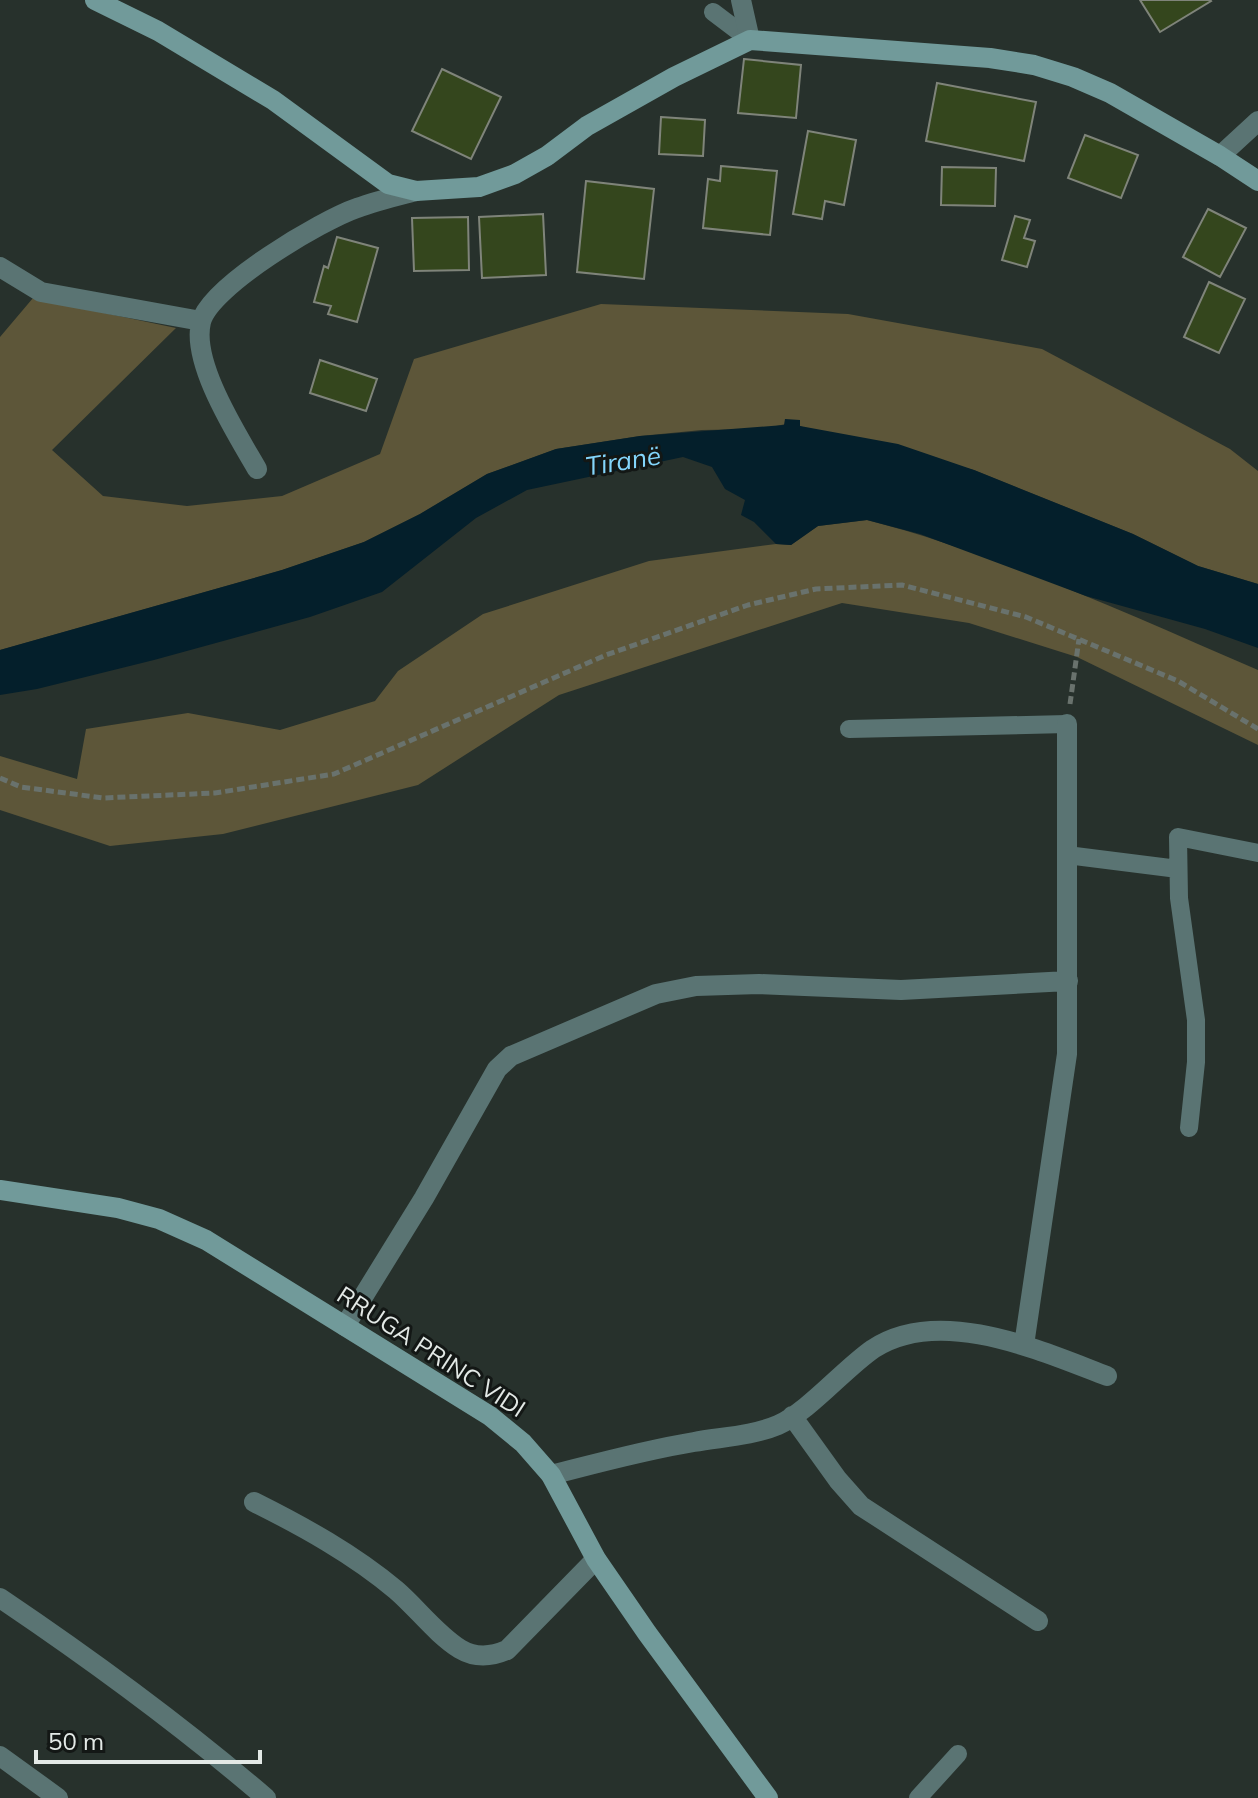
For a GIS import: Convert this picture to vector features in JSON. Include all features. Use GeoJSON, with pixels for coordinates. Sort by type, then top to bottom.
{"type":"FeatureCollection","features":[{"type":"Feature","properties":{"kind":"street"},"geometry":{"type":"LineString","coordinates":[[95,0],[158,31],[273,100],[388,184],[416,191]]}},
{"type":"Feature","properties":{"kind":"street"},"geometry":{"type":"LineString","coordinates":[[741,0],[750,40]]}},
{"type":"Feature","properties":{"kind":"street"},"geometry":{"type":"LineString","coordinates":[[257,469],[213,389],[201,343],[201,321],[213,299],[251,268],[302,236],[354,209],[416,191],[479,187],[515,174],[547,156],[587,126],[674,77],[750,40],[990,58],[1034,65],[1110,93],[1258,181]]}},
{"type":"Feature","properties":{"kind":"street"},"geometry":{"type":"LineString","coordinates":[[1220,156],[1258,121]]}},
{"type":"Feature","properties":{"kind":"street"},"geometry":{"type":"LineString","coordinates":[[354,209],[366,196],[370,185],[367,169]]}},
{"type":"Feature","properties":{"kind":"street"},"geometry":{"type":"LineString","coordinates":[[0,267],[41,292],[201,321]]}},
{"type":"Feature","properties":{"kind":"street"},"geometry":{"type":"LineString","coordinates":[[1024,1345],[1067,1054],[1067,724]]}},
{"type":"Feature","properties":{"kind":"street"},"geometry":{"type":"LineString","coordinates":[[345,1326],[468,1123],[497,1069],[511,1056],[656,994],[696,986],[759,984],[901,990],[1068,981]]}},
{"type":"Feature","properties":{"kind":"street","name":"RRUGA PRINC VIDI"},"geometry":{"type":"LineString","coordinates":[[0,1190],[118,1208],[159,1219],[206,1240],[490,1416],[523,1443],[551,1475],[596,1559],[768,1798]]}},
{"type":"Feature","properties":{"kind":"street"},"geometry":{"type":"LineString","coordinates":[[551,1475],[638,1453],[779,1425],[873,1349],[899,1336],[932,1332],[971,1333],[1024,1345],[1107,1376]]}},
{"type":"Feature","properties":{"kind":"street"},"geometry":{"type":"LineString","coordinates":[[792,1416],[838,1480],[861,1506],[1038,1621]]}},
{"type":"Feature","properties":{"kind":"street"},"geometry":{"type":"LineString","coordinates":[[254,1502],[320,1535],[394,1589],[458,1648],[473,1654],[492,1656],[507,1650],[596,1559]]}},
{"type":"Feature","properties":{"kind":"street"},"geometry":{"type":"LineString","coordinates":[[0,1598],[79,1651],[210,1750],[266,1798]]}},
{"type":"Feature","properties":{"kind":"street"},"geometry":{"type":"LineString","coordinates":[[0,1756],[58,1798]]}},
{"type":"Feature","properties":{"kind":"lane"},"geometry":{"type":"LineString","coordinates":[[713,12],[750,40]]}},
{"type":"Feature","properties":{"kind":"lane"},"geometry":{"type":"LineString","coordinates":[[849,729],[1067,724]]}},
{"type":"Feature","properties":{"kind":"lane"},"geometry":{"type":"LineString","coordinates":[[1189,1128],[1196,1062],[1196,1020],[1183,935],[1178,837],[1258,853]]}},
{"type":"Feature","properties":{"kind":"lane"},"geometry":{"type":"LineString","coordinates":[[1067,855],[1178,869]]}},
{"type":"Feature","properties":{"kind":"lane"},"geometry":{"type":"LineString","coordinates":[[918,1798],[958,1754]]}},
{"type":"Feature","properties":{"kind":"path"},"geometry":{"type":"LineString","coordinates":[[0,778],[21,787],[103,798],[215,793],[334,774],[606,655],[748,605],[816,589],[902,585],[1026,617],[1178,681],[1258,729]]}},
{"type":"Feature","properties":{"kind":"path"},"geometry":{"type":"LineString","coordinates":[[1067,724],[1079,639]]}},
{"type":"Feature","properties":{"kind":"shaded area"},"geometry":{"type":"Polygon","coordinates":[[[33,298],[176,328],[52,450],[103,496],[187,506],[282,496],[380,454],[414,359],[601,304],[848,314],[1042,349],[1230,449],[1258,471],[1258,584],[1198,566],[1133,534],[974,470],[799,426],[800,421],[762,429],[702,430],[640,436],[556,449],[487,474],[420,514],[364,542],[282,570],[0,650],[0,337],[33,298]]]}},
{"type":"Feature","properties":{"kind":"shaded area"},"geometry":{"type":"Polygon","coordinates":[[[867,520],[1016,568],[1258,670],[1258,745],[1077,657],[969,623],[842,603],[559,695],[418,785],[223,834],[110,846],[0,810],[0,756],[77,779],[86,729],[188,713],[280,730],[375,701],[398,671],[483,614],[649,561],[776,544],[791,545],[818,526],[867,520]]]}},
{"type":"Feature","properties":{"kind":"water","name":"Tiranë"},"geometry":{"type":"Polygon","coordinates":[[[785,419],[800,420],[800,426],[898,444],[974,470],[1133,534],[1198,566],[1258,584],[1258,648],[1205,629],[1086,596],[920,534],[867,520],[818,526],[791,545],[776,544],[754,522],[741,515],[745,500],[725,489],[712,467],[683,457],[527,490],[476,518],[382,592],[310,617],[154,660],[0,695],[0,650],[282,570],[364,542],[420,514],[487,474],[556,449],[640,436],[784,425],[785,419]]]}},
{"type":"Feature","properties":{"kind":"building"},"geometry":{"type":"Polygon","coordinates":[[[1140,0],[1210,0],[1211,1],[1160,32],[1140,0]]]}},
{"type":"Feature","properties":{"kind":"building"},"geometry":{"type":"Polygon","coordinates":[[[744,59],[801,65],[796,118],[738,113],[744,59]]]}},
{"type":"Feature","properties":{"kind":"building"},"geometry":{"type":"Polygon","coordinates":[[[442,69],[501,97],[471,159],[412,131],[442,69]]]}},
{"type":"Feature","properties":{"kind":"building"},"geometry":{"type":"Polygon","coordinates":[[[937,83],[1036,102],[1024,161],[926,141],[937,83]]]}},
{"type":"Feature","properties":{"kind":"building"},"geometry":{"type":"Polygon","coordinates":[[[661,117],[705,120],[703,156],[659,154],[661,117]]]}},
{"type":"Feature","properties":{"kind":"building"},"geometry":{"type":"Polygon","coordinates":[[[808,131],[856,140],[844,205],[825,201],[822,219],[793,214],[808,131]]]}},
{"type":"Feature","properties":{"kind":"building"},"geometry":{"type":"Polygon","coordinates":[[[1085,135],[1138,155],[1121,198],[1068,178],[1085,135]]]}},
{"type":"Feature","properties":{"kind":"building"},"geometry":{"type":"Polygon","coordinates":[[[721,166],[777,171],[770,235],[703,228],[708,179],[720,181],[721,166]]]}},
{"type":"Feature","properties":{"kind":"building"},"geometry":{"type":"Polygon","coordinates":[[[942,167],[996,168],[995,206],[941,205],[942,167]]]}},
{"type":"Feature","properties":{"kind":"building"},"geometry":{"type":"Polygon","coordinates":[[[586,181],[654,189],[644,279],[577,272],[586,181]]]}},
{"type":"Feature","properties":{"kind":"building"},"geometry":{"type":"Polygon","coordinates":[[[1208,209],[1246,228],[1220,277],[1183,257],[1208,209]]]}},
{"type":"Feature","properties":{"kind":"building"},"geometry":{"type":"Polygon","coordinates":[[[543,214],[546,275],[482,278],[479,217],[543,214]]]}},
{"type":"Feature","properties":{"kind":"building"},"geometry":{"type":"Polygon","coordinates":[[[1015,216],[1030,220],[1024,238],[1035,241],[1027,267],[1002,260],[1015,216]]]}},
{"type":"Feature","properties":{"kind":"building"},"geometry":{"type":"Polygon","coordinates":[[[468,217],[469,270],[414,271],[412,218],[468,217]]]}},
{"type":"Feature","properties":{"kind":"building"},"geometry":{"type":"Polygon","coordinates":[[[337,237],[378,248],[357,322],[328,314],[331,306],[314,302],[324,266],[328,268],[337,237]]]}},
{"type":"Feature","properties":{"kind":"building"},"geometry":{"type":"Polygon","coordinates":[[[1209,282],[1245,299],[1219,353],[1184,337],[1209,282]]]}},
{"type":"Feature","properties":{"kind":"building"},"geometry":{"type":"Polygon","coordinates":[[[320,360],[377,379],[366,411],[310,393],[320,360]]]}}]}
